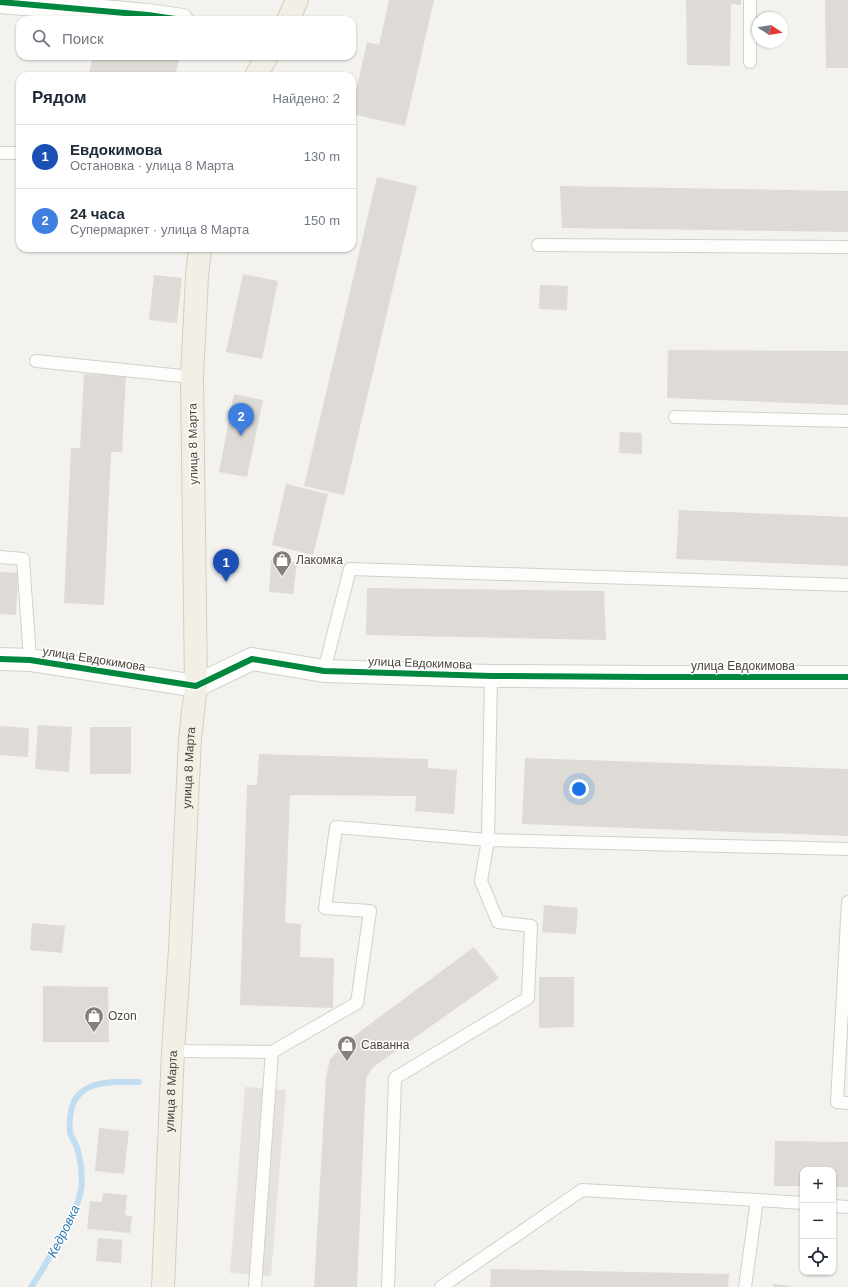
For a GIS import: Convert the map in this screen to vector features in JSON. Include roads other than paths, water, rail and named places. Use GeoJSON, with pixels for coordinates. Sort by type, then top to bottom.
{"type":"FeatureCollection","features":[{"type":"Feature","properties":{"kind":"main road"},"geometry":{"type":"LineString","coordinates":[[290,16],[297,0]]}},
{"type":"Feature","properties":{"kind":"main road"},"geometry":{"type":"LineString","coordinates":[[258,72],[265,60]]}},
{"type":"Feature","properties":{"kind":"main road","name":"улица 8 Марта"},"geometry":{"type":"LineString","coordinates":[[163,1287],[173,1051],[181,942],[190,739],[196,686],[192,377],[200,252]]}},
{"type":"Feature","properties":{"kind":"street"},"geometry":{"type":"LineString","coordinates":[[0,2],[155,16]]}},
{"type":"Feature","properties":{"kind":"street","name":"улица Евдокимова"},"geometry":{"type":"LineString","coordinates":[[0,659],[30,660],[196,686],[252,659],[324,671],[491,676],[648,678],[848,677]]}},
{"type":"Feature","properties":{"kind":"lane"},"geometry":{"type":"LineString","coordinates":[[750,0],[750,62]]}},
{"type":"Feature","properties":{"kind":"lane"},"geometry":{"type":"LineString","coordinates":[[0,153],[16,153]]}},
{"type":"Feature","properties":{"kind":"lane"},"geometry":{"type":"LineString","coordinates":[[538,245],[848,247]]}},
{"type":"Feature","properties":{"kind":"lane"},"geometry":{"type":"LineString","coordinates":[[36,361],[192,377]]}},
{"type":"Feature","properties":{"kind":"lane"},"geometry":{"type":"LineString","coordinates":[[675,417],[848,421]]}},
{"type":"Feature","properties":{"kind":"lane"},"geometry":{"type":"LineString","coordinates":[[0,557],[23,559],[30,660]]}},
{"type":"Feature","properties":{"kind":"lane"},"geometry":{"type":"LineString","coordinates":[[324,671],[350,569],[848,585]]}},
{"type":"Feature","properties":{"kind":"lane"},"geometry":{"type":"LineString","coordinates":[[388,1287],[395,1078],[528,998],[531,926],[498,922],[481,881],[488,840],[491,676]]}},
{"type":"Feature","properties":{"kind":"lane"},"geometry":{"type":"LineString","coordinates":[[173,1051],[272,1052],[357,1003],[370,911],[325,908],[336,827],[488,840],[848,849]]}},
{"type":"Feature","properties":{"kind":"lane"},"geometry":{"type":"LineString","coordinates":[[848,902],[837,1102],[848,1103]]}},
{"type":"Feature","properties":{"kind":"lane"},"geometry":{"type":"LineString","coordinates":[[255,1287],[272,1052]]}},
{"type":"Feature","properties":{"kind":"lane"},"geometry":{"type":"LineString","coordinates":[[441,1287],[582,1190],[800,1203]]}},
{"type":"Feature","properties":{"kind":"lane"},"geometry":{"type":"LineString","coordinates":[[745,1287],[757,1200]]}},
{"type":"Feature","properties":{"kind":"lane"},"geometry":{"type":"LineString","coordinates":[[836,1206],[848,1207]]}},
{"type":"Feature","properties":{"kind":"waterway","name":"Кедровка"},"geometry":{"type":"LineString","coordinates":[[31,1287],[45,1266],[65,1229],[80,1195],[82,1173],[76,1145],[70,1132],[71,1111],[75,1101],[81,1093],[89,1087],[98,1084],[108,1082],[139,1082]]}},
{"type":"Feature","properties":{"kind":"place","name":"24 часа"},"geometry":{"type":"Point","coordinates":[241,436]}},
{"type":"Feature","properties":{"kind":"place","name":"Лакомка"},"geometry":{"type":"Point","coordinates":[282,577]}},
{"type":"Feature","properties":{"kind":"place","name":"Евдокимова"},"geometry":{"type":"Point","coordinates":[226,582]}},
{"type":"Feature","properties":{"kind":"place","name":"Ozon"},"geometry":{"type":"Point","coordinates":[94,1033]}},
{"type":"Feature","properties":{"kind":"place","name":"Саванна"},"geometry":{"type":"Point","coordinates":[347,1062]}}]}
